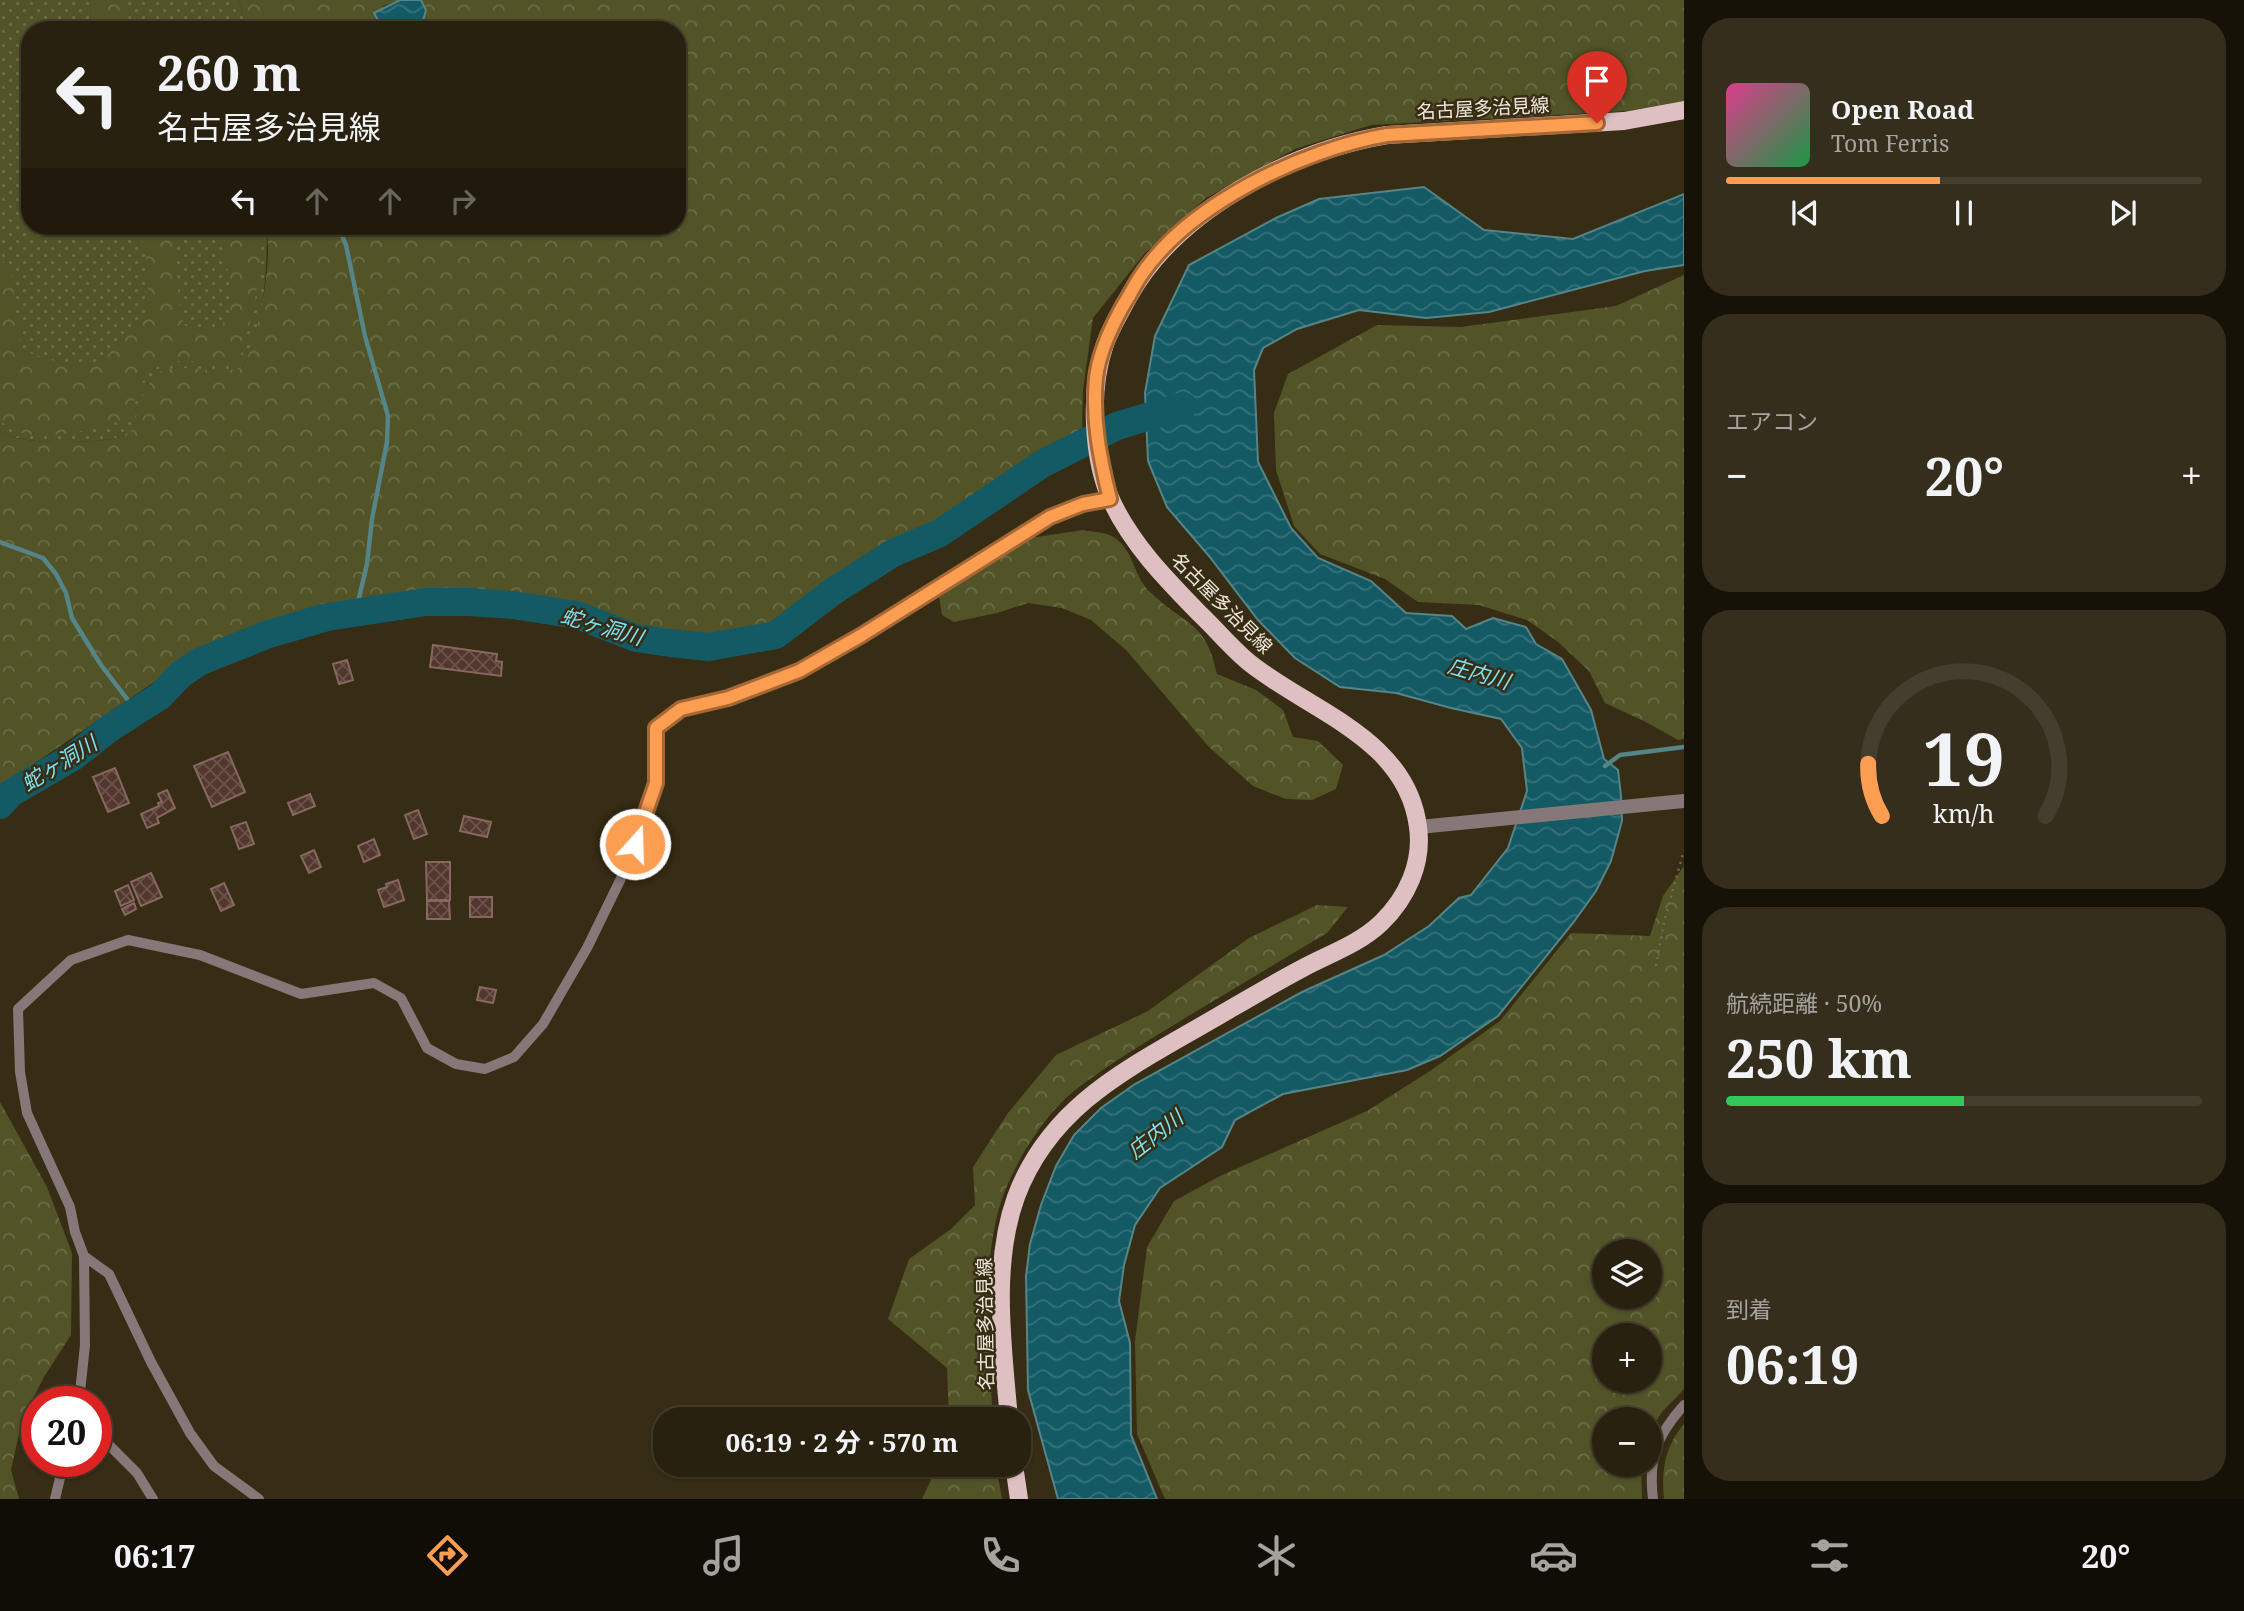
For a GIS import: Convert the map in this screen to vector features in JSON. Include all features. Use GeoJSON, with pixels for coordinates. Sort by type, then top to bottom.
{"type":"FeatureCollection","features":[{"type":"Feature","properties":{"kind":"main road","name":"名古屋多治見線"},"geometry":{"type":"LineString","coordinates":[[1008,1407],[1002,1303],[1006,1231],[1017,1195],[1052,1132],[1095,1091],[1130,1067],[1377,927],[1394,909],[1411,879],[1419,845],[1415,809],[1406,787],[1387,758],[1363,737],[1248,662],[1160,574],[1130,534],[1110,499],[1097,450],[1096,377],[1105,342],[1141,275],[1169,244],[1204,214],[1248,185],[1296,161],[1366,138],[1387,135],[1624,121],[1684,110]]}},
{"type":"Feature","properties":{"kind":"main road"},"geometry":{"type":"LineString","coordinates":[[1016,1477],[1019,1499]]}},
{"type":"Feature","properties":{"kind":"street"},"geometry":{"type":"LineString","coordinates":[[656,728],[681,709],[728,698],[799,671],[862,635],[1050,517],[1083,504],[1110,499]]}},
{"type":"Feature","properties":{"kind":"street"},"geometry":{"type":"LineString","coordinates":[[1419,827],[1684,801]]}},
{"type":"Feature","properties":{"kind":"lane"},"geometry":{"type":"LineString","coordinates":[[81,1386],[85,1345],[84,1256],[75,1232],[71,1207],[27,1113],[20,1072],[18,1009],[71,960],[128,940],[200,954],[301,994],[374,983],[401,998],[427,1048],[456,1064],[485,1069],[514,1058],[544,1024],[587,948],[628,864],[656,783],[656,728]]}},
{"type":"Feature","properties":{"kind":"lane"},"geometry":{"type":"LineString","coordinates":[[84,1256],[109,1274],[151,1362],[190,1433],[215,1466],[259,1499]]}},
{"type":"Feature","properties":{"kind":"lane"},"geometry":{"type":"LineString","coordinates":[[1653,1499],[1651,1470],[1656,1448],[1662,1432],[1684,1405]]}},
{"type":"Feature","properties":{"kind":"lane"},"geometry":{"type":"LineString","coordinates":[[112,1448],[136,1473],[153,1499]]}},
{"type":"Feature","properties":{"kind":"lane"},"geometry":{"type":"LineString","coordinates":[[55,1499],[60,1477]]}},
{"type":"Feature","properties":{"kind":"path"},"geometry":{"type":"LineString","coordinates":[[1656,966],[1664,922],[1684,850]]}},
{"type":"Feature","properties":{"kind":"green space"},"geometry":{"type":"Polygon","coordinates":[[[0,0],[239,0],[244,21],[21,21],[21,235],[267,235],[260,319],[243,366],[230,372],[175,368],[148,383],[132,431],[117,438],[74,442],[39,441],[9,436],[0,431],[0,0]]]}},
{"type":"Feature","properties":{"kind":"green space"},"geometry":{"type":"Polygon","coordinates":[[[91,0],[124,0],[130,21],[94,21],[91,0]]]}},
{"type":"Feature","properties":{"kind":"green space"},"geometry":{"type":"Polygon","coordinates":[[[239,0],[400,0],[383,6],[381,21],[244,21],[239,0]]]}},
{"type":"Feature","properties":{"kind":"green space"},"geometry":{"type":"Polygon","coordinates":[[[421,0],[1684,0],[1684,101],[1627,111],[1371,125],[1295,149],[1206,198],[1145,253],[1093,318],[1083,390],[1082,433],[947,516],[867,556],[810,603],[777,625],[726,634],[666,636],[563,601],[439,595],[322,607],[204,648],[0,787],[0,431],[9,436],[39,441],[74,442],[117,438],[132,430],[146,388],[158,374],[169,369],[219,371],[243,366],[254,338],[263,297],[268,255],[267,235],[686,235],[686,21],[423,21],[426,11],[421,0]]]}},
{"type":"Feature","properties":{"kind":"green space"},"geometry":{"type":"Polygon","coordinates":[[[141,235],[172,235],[180,314],[185,326],[218,329],[228,317],[232,302],[222,235],[258,235],[260,254],[257,290],[237,362],[186,361],[162,365],[143,381],[128,417],[105,426],[43,435],[9,428],[0,420],[0,258],[11,275],[15,311],[24,351],[70,366],[89,365],[107,356],[144,315],[149,300],[141,235]]]}},
{"type":"Feature","properties":{"kind":"green space"},"geometry":{"type":"Polygon","coordinates":[[[1684,275],[1684,739],[1678,740],[1605,703],[1589,671],[1557,641],[1527,620],[1479,605],[1418,602],[1385,579],[1320,554],[1294,526],[1276,470],[1274,413],[1288,374],[1377,325],[1461,327],[1616,306],[1684,275]]]}},
{"type":"Feature","properties":{"kind":"green space"},"geometry":{"type":"Polygon","coordinates":[[[1083,530],[1108,534],[1121,543],[1144,586],[1200,633],[1207,643],[1217,674],[1256,690],[1283,710],[1293,737],[1318,741],[1343,765],[1336,789],[1312,800],[1286,799],[1253,786],[1209,747],[1126,650],[1091,620],[1062,608],[1028,603],[954,622],[942,615],[939,596],[1030,538],[1083,530]]]}},
{"type":"Feature","properties":{"kind":"green space"},"geometry":{"type":"Polygon","coordinates":[[[1684,866],[1684,1389],[1662,1412],[1662,1407],[1592,1407],[1592,1477],[1641,1477],[1642,1499],[1165,1499],[1137,1434],[1135,1341],[1147,1247],[1174,1201],[1220,1176],[1367,1111],[1430,1071],[1500,1021],[1571,933],[1650,936],[1663,896],[1684,866]]]}},
{"type":"Feature","properties":{"kind":"green space"},"geometry":{"type":"Polygon","coordinates":[[[1317,905],[1348,907],[1327,933],[1146,1042],[1074,1091],[1038,1130],[1018,1163],[1003,1196],[993,1236],[988,1288],[992,1407],[949,1407],[947,1368],[888,1319],[909,1259],[951,1229],[975,1205],[973,1167],[1008,1113],[1056,1055],[1148,1011],[1249,938],[1317,905]]]}},
{"type":"Feature","properties":{"kind":"green space"},"geometry":{"type":"Polygon","coordinates":[[[0,1102],[47,1187],[72,1253],[71,1335],[39,1386],[21,1386],[21,1425],[11,1470],[19,1499],[0,1499],[0,1102]]]}},
{"type":"Feature","properties":{"kind":"green space"},"geometry":{"type":"Polygon","coordinates":[[[1684,1424],[1684,1499],[1664,1499],[1666,1459],[1672,1441],[1684,1424]]]}},
{"type":"Feature","properties":{"kind":"green space"},"geometry":{"type":"Polygon","coordinates":[[[932,1477],[998,1477],[1002,1499],[922,1499],[932,1477]]]}},
{"type":"Feature","properties":{"kind":"water"},"geometry":{"type":"Polygon","coordinates":[[[400,0],[421,0],[426,10],[423,21],[379,21],[374,13],[400,0]]]}},
{"type":"Feature","properties":{"kind":"water","name":"庄内川"},"geometry":{"type":"Polygon","coordinates":[[[1424,187],[1484,230],[1573,239],[1684,194],[1684,265],[1645,271],[1489,312],[1426,318],[1359,310],[1297,329],[1263,348],[1254,370],[1258,462],[1291,528],[1318,558],[1371,581],[1406,613],[1452,616],[1466,629],[1493,618],[1526,627],[1536,644],[1562,659],[1591,710],[1604,759],[1618,770],[1622,821],[1611,861],[1596,891],[1573,923],[1498,1016],[1440,1056],[1407,1070],[1283,1094],[1235,1120],[1222,1147],[1160,1188],[1135,1225],[1124,1265],[1119,1301],[1130,1343],[1131,1435],[1157,1499],[1058,1499],[1028,1390],[1026,1276],[1030,1244],[1041,1205],[1056,1166],[1074,1135],[1101,1108],[1135,1084],[1302,992],[1384,955],[1429,926],[1459,898],[1471,895],[1508,848],[1527,791],[1522,748],[1501,719],[1396,693],[1340,687],[1295,658],[1258,620],[1167,507],[1148,461],[1145,393],[1155,336],[1189,265],[1276,218],[1319,199],[1424,187]]]}},
{"type":"Feature","properties":{"kind":"building"},"geometry":{"type":"Polygon","coordinates":[[[433,645],[497,654],[496,661],[502,662],[501,676],[430,667],[433,645]]]}},
{"type":"Feature","properties":{"kind":"building"},"geometry":{"type":"Polygon","coordinates":[[[347,660],[353,680],[339,684],[333,664],[347,660]]]}},
{"type":"Feature","properties":{"kind":"building"},"geometry":{"type":"Polygon","coordinates":[[[228,752],[245,792],[212,807],[194,766],[228,752]]]}},
{"type":"Feature","properties":{"kind":"building"},"geometry":{"type":"Polygon","coordinates":[[[115,768],[129,803],[108,812],[93,777],[115,768]]]}},
{"type":"Feature","properties":{"kind":"building"},"geometry":{"type":"Polygon","coordinates":[[[167,790],[175,808],[157,818],[159,823],[147,828],[141,814],[159,806],[158,803],[162,802],[158,794],[167,790]]]}},
{"type":"Feature","properties":{"kind":"building"},"geometry":{"type":"Polygon","coordinates":[[[310,794],[315,806],[293,815],[288,803],[310,794]]]}},
{"type":"Feature","properties":{"kind":"building"},"geometry":{"type":"Polygon","coordinates":[[[418,810],[427,834],[414,839],[405,815],[418,810]]]}},
{"type":"Feature","properties":{"kind":"building"},"geometry":{"type":"Polygon","coordinates":[[[464,816],[491,822],[487,837],[460,831],[464,816]]]}},
{"type":"Feature","properties":{"kind":"building"},"geometry":{"type":"Polygon","coordinates":[[[246,822],[254,844],[239,849],[231,827],[246,822]]]}},
{"type":"Feature","properties":{"kind":"building"},"geometry":{"type":"Polygon","coordinates":[[[374,839],[380,855],[364,862],[358,846],[374,839]]]}},
{"type":"Feature","properties":{"kind":"building"},"geometry":{"type":"Polygon","coordinates":[[[314,850],[321,867],[309,873],[301,856],[314,850]]]}},
{"type":"Feature","properties":{"kind":"building"},"geometry":{"type":"Polygon","coordinates":[[[426,862],[450,862],[450,900],[427,900],[426,862]]]}},
{"type":"Feature","properties":{"kind":"building"},"geometry":{"type":"Polygon","coordinates":[[[151,873],[162,897],[141,906],[131,882],[151,873]]]}},
{"type":"Feature","properties":{"kind":"building"},"geometry":{"type":"Polygon","coordinates":[[[398,880],[404,900],[384,907],[378,890],[398,880]]]}},
{"type":"Feature","properties":{"kind":"building"},"geometry":{"type":"Polygon","coordinates":[[[224,883],[234,905],[221,911],[211,889],[224,883]]]}},
{"type":"Feature","properties":{"kind":"building"},"geometry":{"type":"Polygon","coordinates":[[[128,885],[134,900],[121,906],[115,891],[128,885]]]}},
{"type":"Feature","properties":{"kind":"building"},"geometry":{"type":"Polygon","coordinates":[[[470,897],[492,897],[492,917],[470,917],[470,897]]]}},
{"type":"Feature","properties":{"kind":"building"},"geometry":{"type":"Polygon","coordinates":[[[427,901],[449,901],[450,919],[427,919],[427,901]]]}},
{"type":"Feature","properties":{"kind":"building"},"geometry":{"type":"Polygon","coordinates":[[[134,903],[136,909],[125,915],[122,909],[134,903]]]}},
{"type":"Feature","properties":{"kind":"building"},"geometry":{"type":"Polygon","coordinates":[[[480,987],[496,990],[493,1003],[477,1000],[480,987]]]}},
{"type":"Feature","properties":{"kind":"waterway"},"geometry":{"type":"LineString","coordinates":[[342,235],[365,336],[388,416],[387,442],[359,598],[360,611]]}},
{"type":"Feature","properties":{"kind":"waterway","name":"蛇ヶ洞川"},"geometry":{"type":"LineString","coordinates":[[0,805],[11,793],[73,757],[110,728],[160,696],[181,674],[201,661],[269,634],[327,617],[426,602],[468,602],[513,605],[577,615],[636,638],[670,643],[709,647],[776,635],[832,592],[893,553],[940,533],[1042,464],[1117,426],[1183,406]]}},
{"type":"Feature","properties":{"kind":"waterway"},"geometry":{"type":"LineString","coordinates":[[0,542],[43,558],[56,574],[66,593],[72,618],[101,665],[137,712]]}},
{"type":"Feature","properties":{"kind":"waterway"},"geometry":{"type":"LineString","coordinates":[[1605,766],[1620,755],[1684,747]]}},
{"type":"Feature","properties":{"kind":"route"},"geometry":{"type":"LineString","coordinates":[[635,844],[656,783],[656,728],[681,709],[728,698],[799,671],[862,635],[1050,517],[1083,504],[1110,499],[1097,450],[1096,377],[1105,342],[1141,275],[1169,244],[1204,214],[1248,185],[1296,161],[1355,140],[1387,135],[1597,123]]}}]}
